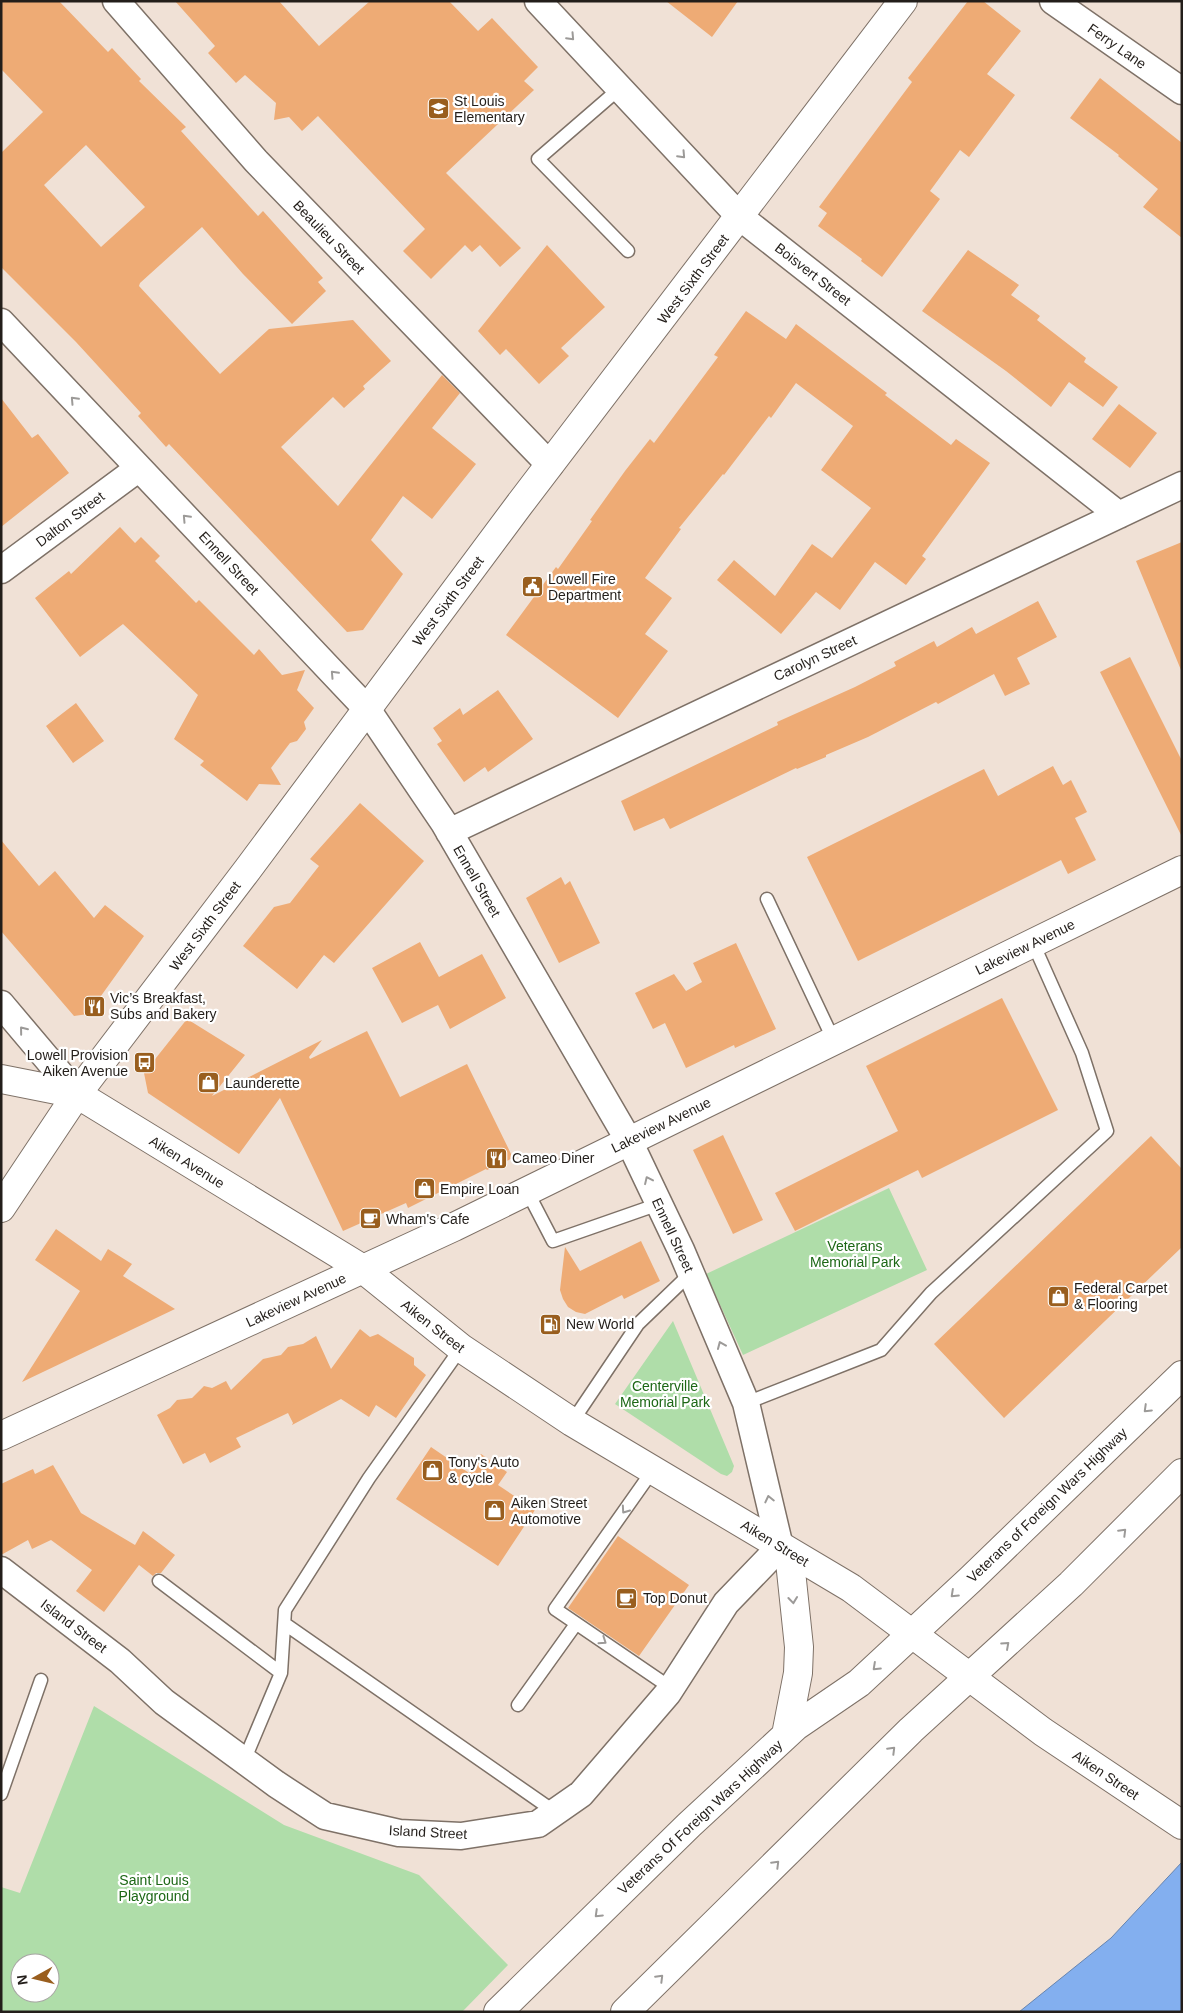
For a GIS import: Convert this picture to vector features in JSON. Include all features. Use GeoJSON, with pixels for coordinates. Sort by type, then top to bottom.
{"type":"FeatureCollection","features":[{"type":"Feature","properties":{"kind":"main road","name":"West Sixth Street"},"geometry":{"type":"LineString","coordinates":[[1,1208],[77,1094],[550,465],[903,1]]}},
{"type":"Feature","properties":{"kind":"main road","name":"Lakeview Avenue"},"geometry":{"type":"LineString","coordinates":[[1,1436],[528,1191],[1182,870]]}},
{"type":"Feature","properties":{"kind":"main road","name":"Aiken Avenue"},"geometry":{"type":"LineString","coordinates":[[1,1079],[77,1094],[363,1269]]}},
{"type":"Feature","properties":{"kind":"main road","name":"Aiken Street"},"geometry":{"type":"LineString","coordinates":[[363,1269],[461,1348],[572,1422],[851,1588],[1043,1732],[1182,1825]]}},
{"type":"Feature","properties":{"kind":"main road","name":"Veterans of Foreign Wars Highway"},"geometry":{"type":"LineString","coordinates":[[911,1634],[971,1579],[1182,1375]]}},
{"type":"Feature","properties":{"kind":"main road"},"geometry":{"type":"LineString","coordinates":[[625,2012],[911,1730],[1072,1584],[1182,1473]]}},
{"type":"Feature","properties":{"kind":"main road"},"geometry":{"type":"LineString","coordinates":[[784,1549],[799,1647],[798,1673],[786,1735]]}},
{"type":"Feature","properties":{"kind":"main road","name":"Veterans Of Foreign Wars Highway"},"geometry":{"type":"LineString","coordinates":[[498,2012],[688,1825],[786,1735],[796,1726],[859,1683],[911,1634]]}},
{"type":"Feature","properties":{"kind":"street","name":"Beaulieu Street"},"geometry":{"type":"LineString","coordinates":[[116,1],[256,161],[550,465]]}},
{"type":"Feature","properties":{"kind":"street","name":"Boisvert Street"},"geometry":{"type":"LineString","coordinates":[[538,1],[740,217],[1119,514]]}},
{"type":"Feature","properties":{"kind":"street","name":"Ferry Lane"},"geometry":{"type":"LineString","coordinates":[[1053,1],[1182,91]]}},
{"type":"Feature","properties":{"kind":"street","name":"Ennell Street"},"geometry":{"type":"LineString","coordinates":[[1,322],[367,710],[449,832],[629,1141],[659,1204],[691,1273],[746,1404],[784,1549]]}},
{"type":"Feature","properties":{"kind":"street","name":"Dalton Street"},"geometry":{"type":"LineString","coordinates":[[1,570],[139,468]]}},
{"type":"Feature","properties":{"kind":"street","name":"Carolyn Street"},"geometry":{"type":"LineString","coordinates":[[449,832],[1182,485]]}},
{"type":"Feature","properties":{"kind":"street"},"geometry":{"type":"LineString","coordinates":[[1,1004],[77,1094]]}},
{"type":"Feature","properties":{"kind":"street","name":"Island Street"},"geometry":{"type":"LineString","coordinates":[[1,1570],[120,1661],[164,1702],[244,1761],[325,1816],[399,1833],[461,1836],[538,1824],[581,1794],[671,1688],[726,1603],[784,1549]]}},
{"type":"Feature","properties":{"kind":"lane"},"geometry":{"type":"LineString","coordinates":[[619,89],[538,159],[628,252]]}},
{"type":"Feature","properties":{"kind":"lane"},"geometry":{"type":"LineString","coordinates":[[767,899],[834,1041]]}},
{"type":"Feature","properties":{"kind":"lane"},"geometry":{"type":"LineString","coordinates":[[746,1404],[881,1350],[931,1293],[1107,1131],[1082,1053],[1032,943]]}},
{"type":"Feature","properties":{"kind":"lane"},"geometry":{"type":"LineString","coordinates":[[528,1191],[553,1241],[659,1204]]}},
{"type":"Feature","properties":{"kind":"lane"},"geometry":{"type":"LineString","coordinates":[[572,1422],[638,1324],[691,1273]]}},
{"type":"Feature","properties":{"kind":"lane"},"geometry":{"type":"LineString","coordinates":[[244,1761],[281,1673],[285,1610],[364,1486],[461,1348]]}},
{"type":"Feature","properties":{"kind":"lane"},"geometry":{"type":"LineString","coordinates":[[653,1470],[555,1609],[671,1688]]}},
{"type":"Feature","properties":{"kind":"lane"},"geometry":{"type":"LineString","coordinates":[[159,1581],[281,1673]]}},
{"type":"Feature","properties":{"kind":"lane"},"geometry":{"type":"LineString","coordinates":[[285,1624],[555,1812]]}},
{"type":"Feature","properties":{"kind":"lane"},"geometry":{"type":"LineString","coordinates":[[518,1705],[576,1624]]}},
{"type":"Feature","properties":{"kind":"lane"},"geometry":{"type":"LineString","coordinates":[[2,1795],[41,1680]]}},
{"type":"Feature","properties":{"kind":"green space","name":"Veterans Memorial Park"},"geometry":{"type":"Polygon","coordinates":[[[889,1188],[927,1270],[743,1355],[706,1274],[889,1188]]]}},
{"type":"Feature","properties":{"kind":"green space","name":"Centerville Memorial Park"},"geometry":{"type":"Polygon","coordinates":[[[673,1321],[734,1466],[732,1472],[727,1476],[721,1474],[615,1404],[673,1321]]]}},
{"type":"Feature","properties":{"kind":"green space","name":"Saint Louis Playground"},"geometry":{"type":"Polygon","coordinates":[[[94,1706],[284,1825],[419,1875],[508,1965],[462,2012],[1,2012],[1,1887],[20,1893],[94,1706]]]}},
{"type":"Feature","properties":{"kind":"water"},"geometry":{"type":"Polygon","coordinates":[[[1182,1862],[1182,2012],[1019,2012],[1111,1938],[1182,1862]]]}},
{"type":"Feature","properties":{"kind":"building"},"geometry":{"type":"Polygon","coordinates":[[[1,1],[59,1],[108,52],[112,48],[141,79],[139,81],[186,127],[181,131],[258,216],[263,211],[323,278],[318,282],[326,291],[292,324],[243,274],[202,227],[140,283],[139,286],[220,374],[269,329],[353,320],[391,361],[363,386],[365,389],[344,408],[333,397],[281,447],[338,506],[442,375],[460,393],[432,428],[476,464],[432,519],[403,496],[371,540],[403,574],[363,630],[347,632],[169,444],[166,447],[138,416],[141,413],[76,342],[1,267],[1,153],[43,112],[1,69],[1,1]],[[86,145],[44,185],[101,247],[145,207],[86,145]]]}},
{"type":"Feature","properties":{"kind":"building"},"geometry":{"type":"Polygon","coordinates":[[[175,1],[279,1],[319,46],[370,1],[449,1],[478,31],[492,18],[538,67],[524,81],[534,90],[446,173],[521,248],[500,267],[480,245],[472,252],[465,245],[431,279],[403,251],[425,229],[318,116],[302,131],[289,117],[274,120],[276,103],[245,75],[236,83],[208,53],[215,46],[175,1]]]}},
{"type":"Feature","properties":{"kind":"building"},"geometry":{"type":"Polygon","coordinates":[[[666,1],[738,1],[712,37],[666,1]]]}},
{"type":"Feature","properties":{"kind":"building"},"geometry":{"type":"Polygon","coordinates":[[[968,1],[983,1],[1021,31],[987,74],[1015,95],[969,157],[960,150],[930,191],[940,199],[882,277],[861,261],[862,259],[818,226],[827,213],[819,207],[912,82],[908,78],[968,1]]]}},
{"type":"Feature","properties":{"kind":"building"},"geometry":{"type":"Polygon","coordinates":[[[1100,78],[1182,143],[1182,238],[1143,207],[1158,189],[1119,155],[1070,118],[1100,78]]]}},
{"type":"Feature","properties":{"kind":"building"},"geometry":{"type":"Polygon","coordinates":[[[547,245],[605,307],[561,348],[569,356],[539,384],[506,349],[500,355],[478,331],[547,245]]]}},
{"type":"Feature","properties":{"kind":"building"},"geometry":{"type":"Polygon","coordinates":[[[968,250],[1019,285],[1011,295],[1040,316],[1037,320],[1086,358],[1084,362],[1118,387],[1103,407],[1069,382],[1051,407],[1006,371],[922,311],[968,250]]]}},
{"type":"Feature","properties":{"kind":"building"},"geometry":{"type":"Polygon","coordinates":[[[746,311],[786,339],[796,324],[887,393],[885,395],[951,445],[956,439],[990,463],[922,556],[926,559],[906,585],[875,562],[840,610],[816,592],[781,634],[717,580],[734,560],[775,596],[812,544],[832,558],[871,508],[821,470],[853,426],[796,383],[771,418],[769,416],[724,475],[679,528],[681,529],[645,578],[672,598],[645,634],[668,651],[618,718],[506,635],[556,567],[558,569],[625,471],[650,439],[654,443],[718,357],[714,355],[746,311]]]}},
{"type":"Feature","properties":{"kind":"building"},"geometry":{"type":"Polygon","coordinates":[[[1,398],[32,438],[38,434],[69,473],[1,527],[1,398]]]}},
{"type":"Feature","properties":{"kind":"building"},"geometry":{"type":"Polygon","coordinates":[[[1119,404],[1157,433],[1130,468],[1092,439],[1119,404]]]}},
{"type":"Feature","properties":{"kind":"building"},"geometry":{"type":"Polygon","coordinates":[[[120,527],[135,543],[141,537],[160,556],[155,561],[196,603],[199,600],[254,655],[259,649],[282,675],[305,670],[297,690],[314,708],[304,722],[306,729],[297,741],[290,743],[271,768],[281,785],[259,784],[247,801],[200,765],[204,761],[174,739],[198,695],[123,624],[80,657],[35,598],[69,571],[71,574],[120,527]]]}},
{"type":"Feature","properties":{"kind":"building"},"geometry":{"type":"Polygon","coordinates":[[[1182,542],[1182,670],[1181,670],[1136,561],[1182,542]]]}},
{"type":"Feature","properties":{"kind":"building"},"geometry":{"type":"Polygon","coordinates":[[[1038,601],[1057,637],[1017,658],[1030,684],[1005,696],[994,674],[938,704],[936,702],[868,737],[826,755],[826,757],[796,768],[670,829],[664,818],[634,831],[621,801],[778,725],[777,722],[855,687],[896,666],[894,662],[934,641],[937,647],[972,627],[976,634],[1038,601]]]}},
{"type":"Feature","properties":{"kind":"building"},"geometry":{"type":"Polygon","coordinates":[[[1130,657],[1182,761],[1182,837],[1100,672],[1130,657]]]}},
{"type":"Feature","properties":{"kind":"building"},"geometry":{"type":"Polygon","coordinates":[[[498,690],[533,739],[488,772],[485,767],[464,782],[437,744],[442,741],[433,728],[460,708],[463,715],[498,690]]]}},
{"type":"Feature","properties":{"kind":"building"},"geometry":{"type":"Polygon","coordinates":[[[76,703],[104,741],[73,763],[46,726],[76,703]]]}},
{"type":"Feature","properties":{"kind":"building"},"geometry":{"type":"Polygon","coordinates":[[[1053,766],[1063,785],[1071,780],[1087,812],[1075,818],[1096,860],[1068,874],[1061,860],[858,961],[807,857],[984,769],[998,796],[1053,766]]]}},
{"type":"Feature","properties":{"kind":"building"},"geometry":{"type":"Polygon","coordinates":[[[360,803],[424,861],[334,963],[324,955],[297,989],[243,946],[274,907],[290,903],[319,866],[310,859],[360,803]]]}},
{"type":"Feature","properties":{"kind":"building"},"geometry":{"type":"Polygon","coordinates":[[[1,840],[39,886],[55,871],[94,918],[105,905],[144,936],[88,1014],[74,1016],[1,931],[1,840]]]}},
{"type":"Feature","properties":{"kind":"building"},"geometry":{"type":"Polygon","coordinates":[[[561,877],[565,885],[570,881],[600,943],[559,963],[526,898],[561,877]]]}},
{"type":"Feature","properties":{"kind":"building"},"geometry":{"type":"Polygon","coordinates":[[[420,942],[439,977],[482,954],[506,998],[450,1029],[438,1005],[402,1023],[372,968],[420,942]]]}},
{"type":"Feature","properties":{"kind":"building"},"geometry":{"type":"Polygon","coordinates":[[[736,943],[776,1029],[735,1048],[734,1045],[686,1068],[665,1023],[653,1029],[635,993],[674,974],[686,991],[702,982],[693,963],[736,943]]]}},
{"type":"Feature","properties":{"kind":"building"},"geometry":{"type":"Polygon","coordinates":[[[1002,998],[1058,1110],[922,1178],[918,1170],[795,1231],[775,1193],[898,1131],[866,1066],[1002,998]]]}},
{"type":"Feature","properties":{"kind":"building"},"geometry":{"type":"Polygon","coordinates":[[[187,1019],[245,1055],[212,1096],[322,1040],[309,1057],[310,1059],[367,1031],[400,1097],[467,1064],[513,1158],[486,1169],[408,1208],[406,1203],[343,1231],[280,1098],[239,1154],[148,1093],[144,1073],[187,1019]]]}},
{"type":"Feature","properties":{"kind":"building"},"geometry":{"type":"Polygon","coordinates":[[[723,1135],[763,1220],[733,1234],[693,1150],[723,1135]]]}},
{"type":"Feature","properties":{"kind":"building","name":"Federal Carpet & Flooring"},"geometry":{"type":"Polygon","coordinates":[[[1151,1136],[1182,1169],[1182,1247],[1004,1418],[934,1344],[1151,1136]]]}},
{"type":"Feature","properties":{"kind":"building"},"geometry":{"type":"Polygon","coordinates":[[[56,1229],[101,1261],[108,1249],[132,1264],[123,1276],[175,1309],[22,1382],[80,1291],[35,1260],[56,1229]]]}},
{"type":"Feature","properties":{"kind":"building"},"geometry":{"type":"Polygon","coordinates":[[[641,1241],[660,1281],[624,1299],[622,1295],[585,1314],[576,1312],[568,1307],[560,1290],[565,1247],[580,1271],[641,1241]]]}},
{"type":"Feature","properties":{"kind":"building"},"geometry":{"type":"Polygon","coordinates":[[[360,1329],[370,1337],[378,1334],[414,1358],[414,1365],[426,1375],[396,1418],[376,1405],[369,1417],[341,1399],[292,1425],[293,1423],[288,1413],[236,1438],[241,1447],[210,1463],[205,1453],[183,1464],[157,1415],[170,1408],[177,1400],[192,1398],[204,1386],[212,1388],[226,1381],[231,1390],[263,1359],[281,1355],[288,1347],[303,1344],[316,1336],[331,1369],[360,1329]]]}},
{"type":"Feature","properties":{"kind":"building"},"geometry":{"type":"Polygon","coordinates":[[[431,1447],[469,1473],[481,1454],[507,1472],[498,1485],[535,1510],[498,1566],[396,1499],[431,1447]]]}},
{"type":"Feature","properties":{"kind":"building"},"geometry":{"type":"Polygon","coordinates":[[[53,1465],[81,1513],[135,1545],[143,1531],[175,1555],[161,1573],[156,1573],[153,1576],[139,1565],[104,1612],[76,1591],[92,1570],[51,1540],[32,1549],[28,1540],[1,1555],[1,1484],[33,1469],[35,1474],[53,1465]]]}},
{"type":"Feature","properties":{"kind":"building","name":"Top Donut"},"geometry":{"type":"Polygon","coordinates":[[[618,1536],[689,1585],[639,1656],[568,1608],[618,1536]]]}},
{"type":"Feature","properties":{"kind":"place","name":"St Louis Elementary"},"geometry":{"type":"Point","coordinates":[438,109]}},
{"type":"Feature","properties":{"kind":"place","name":"Lowell Fire Department"},"geometry":{"type":"Point","coordinates":[532,587]}},
{"type":"Feature","properties":{"kind":"place","name":"Vic’s Breakfast, Subs and Bakery"},"geometry":{"type":"Point","coordinates":[94,1006]}},
{"type":"Feature","properties":{"kind":"place","name":"Lowell Provision Aiken Avenue"},"geometry":{"type":"Point","coordinates":[144,1063]}},
{"type":"Feature","properties":{"kind":"place","name":"Launderette"},"geometry":{"type":"Point","coordinates":[209,1083]}},
{"type":"Feature","properties":{"kind":"place","name":"Cameo Diner"},"geometry":{"type":"Point","coordinates":[496,1158]}},
{"type":"Feature","properties":{"kind":"place","name":"Empire Loan"},"geometry":{"type":"Point","coordinates":[424,1189]}},
{"type":"Feature","properties":{"kind":"place","name":"Wham's Cafe"},"geometry":{"type":"Point","coordinates":[370,1219]}},
{"type":"Feature","properties":{"kind":"place","name":"Federal Carpet & Flooring"},"geometry":{"type":"Point","coordinates":[1058,1296]}},
{"type":"Feature","properties":{"kind":"place","name":"New World"},"geometry":{"type":"Point","coordinates":[550,1324]}},
{"type":"Feature","properties":{"kind":"place","name":"Tony's Auto & cycle"},"geometry":{"type":"Point","coordinates":[432,1470]}},
{"type":"Feature","properties":{"kind":"place","name":"Aiken Street Automotive"},"geometry":{"type":"Point","coordinates":[495,1511]}},
{"type":"Feature","properties":{"kind":"place","name":"Top Donut"},"geometry":{"type":"Point","coordinates":[627,1598]}}]}
